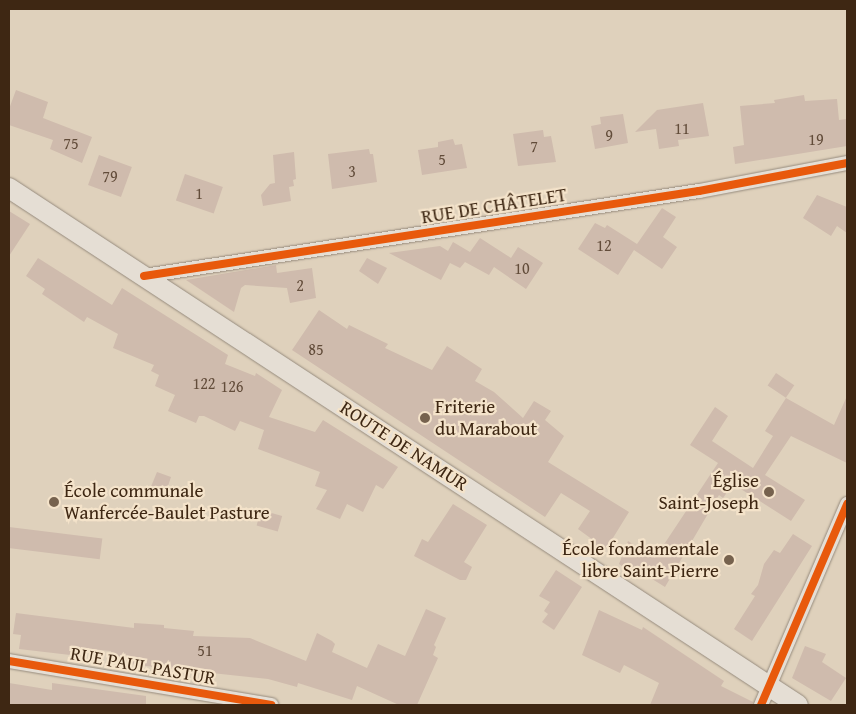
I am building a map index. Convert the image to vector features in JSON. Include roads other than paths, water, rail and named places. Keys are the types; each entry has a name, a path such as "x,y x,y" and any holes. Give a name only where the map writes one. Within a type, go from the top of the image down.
{"main road":[{"name":"ROUTE DE NAMUR","path":"9,188 798,705"}],"street":[{"name":"RUE DE CHÂTELET","path":"144,276 699,191 847,163"},
{"path":"761,705 847,504"},
{"name":"RUE PAUL PASTUR","path":"9,661 271,705"}],"place":[{"name":"Friterie du Marabout","path":"425,418"},
{"name":"Église Saint-Joseph","path":"769,492"},
{"name":"École communale Wanfercée-Baulet Pasture","path":"54,502"},
{"name":"École fondamentale libre Saint-Pierre","path":"729,560"}]}
